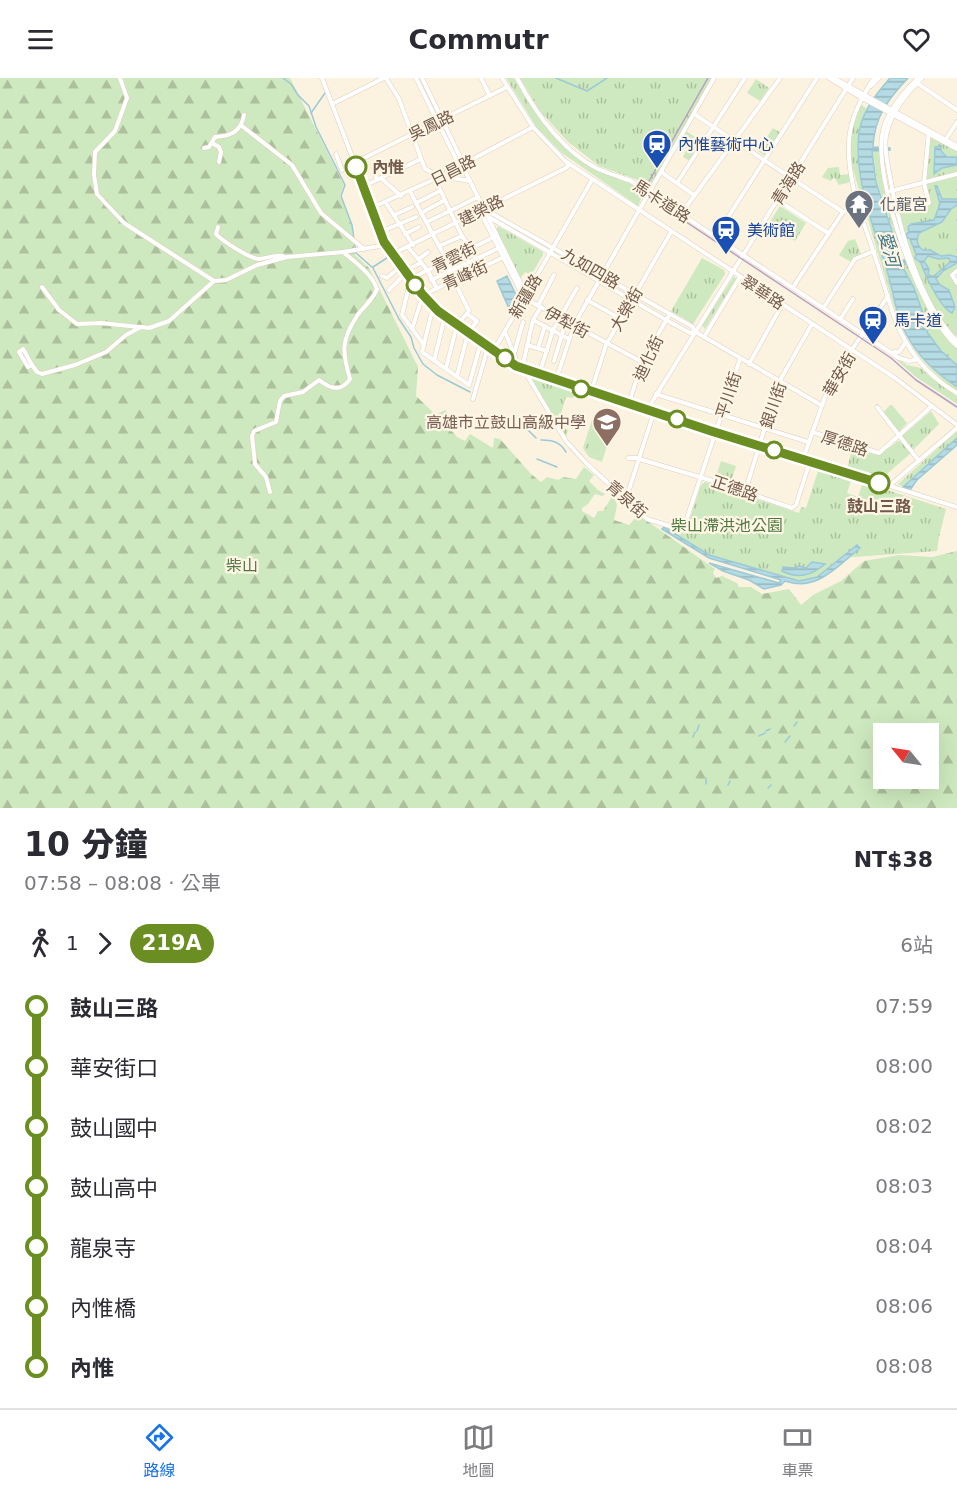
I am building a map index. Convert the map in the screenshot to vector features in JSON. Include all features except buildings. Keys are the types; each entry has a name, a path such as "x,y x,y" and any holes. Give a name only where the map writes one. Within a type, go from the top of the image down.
{"street":[{"path":"120,78 127,98 115,131 95,152 93,168 97,194 124,223 214,281"},
{"path":"322,78 386,246 433,307 481,342 522,369 539,375 957,507"},
{"path":"332,104 385,78 399,99 425,169 440,176 470,181"},
{"path":"416,78 462,161 494,230 499,248 505,256"},
{"path":"422,78 440,121"},
{"path":"481,78 490,96"},
{"name":"翠華路","path":"502,78 533,127 549,146 570,164 895,378 957,426"},
{"name":"馬卡道路","path":"517,78 532,104 563,143 594,167 631,181 888,350 905,360 918,359"},
{"path":"556,380 573,325 714,78"},
{"path":"677,183 745,78"},
{"path":"681,214 780,78"},
{"path":"716,236 817,78"},
{"path":"828,78 957,148"},
{"path":"834,78 847,88"},
{"name":"青海路","path":"647,410 853,78"},
{"path":"874,78 854,117 849,140 849,166 860,208 888,296 906,342 933,376 957,393"},
{"path":"866,90 879,78"},
{"path":"956,343 938,322 900,239 890,191 885,143 886,128 893,112 903,94 919,80 957,110"},
{"name":"吳鳳路","path":"354,163 507,87"},
{"path":"694,114 843,212"},
{"path":"204,148 209,147 216,137 229,136 242,126 244,115"},
{"path":"944,141 957,122"},
{"path":"242,126 292,165 321,213 364,249"},
{"name":"日昌路","path":"371,208 435,179 533,127"},
{"path":"896,211 929,203 924,183 929,132"},
{"path":"212,143 219,147 221,152 219,162"},
{"path":"336,154 342,170"},
{"path":"364,186 421,159"},
{"name":"建榮路","path":"392,254 570,164"},
{"path":"397,165 374,168 379,179 401,196"},
{"path":"661,172 694,195"},
{"path":"890,191 957,174"},
{"path":"435,179 480,269"},
{"name":"新疆路","path":"494,350 592,180"},
{"path":"410,191 447,261 469,311 457,325 446,368"},
{"path":"416,203 440,191"},
{"path":"890,191 912,261 934,309 956,343"},
{"path":"427,222 478,197"},
{"path":"421,213 445,200"},
{"path":"777,200 828,233"},
{"path":"386,203 437,289"},
{"path":"394,215 412,207"},
{"path":"793,287 843,212 860,208"},
{"path":"484,209 484,219 525,296"},
{"name":"九如四路","path":"484,209 693,327 694,332"},
{"name":"九如四路","path":"487,216 552,249"},
{"path":"380,232 416,217"},
{"path":"494,230 499,222"},
{"path":"218,227 216,234 220,239 235,249 258,259 274,255 343,252 386,246"},
{"path":"405,234 419,227"},
{"name":"大榮街","path":"591,392 607,343 671,232"},
{"path":"439,246 462,236"},
{"name":"青雲街","path":"410,279 495,236"},
{"path":"432,280 499,248"},
{"path":"824,307 855,259 874,251"},
{"path":"270,492 266,477 255,464 252,436 254,431 276,422 280,401 284,396 303,392 319,380 329,388 336,389 350,379 343,356 346,339 357,316 377,290 375,284 358,265 343,252"},
{"path":"412,267 428,252"},
{"path":"42,286 59,310 76,324 114,324 149,328 169,321 214,281 225,280 256,265 287,256"},
{"name":"青峰街","path":"423,295 505,256"},
{"path":"382,276 387,278 393,275 401,266"},
{"path":"957,271 952,275 957,283"},
{"path":"389,290 406,273"},
{"path":"522,369 533,320 555,275"},
{"name":"九如四路","path":"601,277 632,300 690,333 694,332 704,337 821,405"},
{"path":"704,337 740,277"},
{"path":"414,284 408,290 402,314 424,345"},
{"path":"539,375 553,330 577,288"},
{"path":"412,330 423,295"},
{"name":"伊犁街","path":"525,296 540,307 642,362"},
{"name":"華安街","path":"803,459 821,405 852,350 888,296"},
{"path":"587,300 621,319"},
{"path":"841,318 853,300"},
{"path":"749,364 782,305"},
{"path":"433,307 422,352 469,385 481,342"},
{"path":"457,376 468,333 477,321 467,314"},
{"name":"迪化街","path":"629,403 642,362 670,314"},
{"path":"434,360 445,316"},
{"path":"533,320 569,339"},
{"path":"554,362 566,321"},
{"path":"514,354 523,322"},
{"name":"銀川街","path":"745,492 779,382 812,324"},
{"path":"538,348 545,326"},
{"path":"32,366 42,374 75,365 106,352 126,335 141,327"},
{"name":"青泉街","path":"505,331 508,344 566,441 586,464 648,519 684,530 716,432"},
{"path":"888,350 898,353 906,342"},
{"path":"527,345 547,351"},
{"path":"473,399 488,346"},
{"name":"平川街","path":"716,432 740,359"},
{"path":"656,393 808,442"},
{"name":"厚德路","path":"812,432 876,453 881,452 932,406"},
{"path":"877,407 919,461"},
{"path":"625,501 654,412"},
{"path":"889,486 957,426"},
{"name":"正德路","path":"628,458 640,459 701,477 794,507 810,461"}],"green space":[{"name":"柴山","path":"0,78 290,78 344,185 340,195 352,226 355,255 369,268 418,367 416,396 436,415 445,410 449,414 445,423 457,437 465,441 470,434 493,448 494,438 500,439 541,482 547,477 558,480 563,477 576,479 584,467 594,475 589,481 605,494 602,496 595,494 582,508 582,511 594,518 598,511 603,511 614,496 617,505 614,520 629,525 640,516 715,569 713,573 716,578 722,576 737,583 739,587 751,587 762,594 789,589 801,605 813,595 841,581 864,561 899,555 932,557 957,551 957,808 0,808"},
{"path":"506,78 514,78 539,117 555,136 596,169 631,181 644,191 638,206 562,153 537,128"},
{"path":"520,78 713,78 651,185 599,166 567,141 539,110"},
{"path":"756,79 769,88 760,101 747,93"},
{"path":"861,105 866,108 858,148 859,175 897,312 907,337 897,317 851,163 851,136"},
{"path":"773,128 781,133 765,156 758,151"},
{"path":"686,131 703,142 690,161 683,157 687,149 679,144"},
{"path":"928,138 957,150 957,271 953,273 957,283 957,335 955,337 944,324 927,294 913,261 897,212 930,203 926,183"},
{"path":"873,151 881,151 899,236 895,237 877,182"},
{"path":"839,167 840,175 850,174 851,182 839,185 834,177 831,181 822,177 828,168"},
{"path":"780,206 806,223 795,241 768,225"},
{"path":"498,226 543,252 531,275 525,272 520,279 496,230"},
{"path":"855,239 861,254 851,262 839,255 848,241"},
{"path":"702,258 724,270 725,274 693,324 671,311"},
{"path":"909,263 934,320 957,347 957,365 941,351 927,332 929,325 902,265"},
{"path":"734,276 736,279 705,329 702,325"},
{"path":"908,340 936,372 957,387 957,391 929,367 921,358 915,350"},
{"path":"890,354 907,365 921,368 957,396 957,404 916,377"},
{"path":"530,376 579,391 573,398 566,397 558,423 561,428 568,430 566,437 560,429"},
{"path":"890,405 907,423 898,432 883,413"},
{"path":"931,411 939,424 913,450 903,435"},
{"path":"604,419 613,425 602,462 589,457 583,448 592,420","holes":["601,421 608,424 609,429 600,455 595,457 588,453 585,447 595,422"]},
{"path":"601,421 608,424 609,429 600,455 595,457 588,453 585,447 595,422"},
{"path":"957,431 957,438 903,487 898,484"},
{"path":"898,441 911,453 881,479 847,469 852,449 879,455"},
{"path":"721,461 736,466 730,485 715,480"},
{"name":"柴山滯洪池公園","path":"819,468 852,478 847,493 858,497 863,482 946,509 937,551 840,558 815,578 805,581 709,555 667,528 685,533 701,485 705,482 799,513 801,507 806,508"}],"water":[{"name":"愛河","path":"890,78 908,78 889,101 876,126 873,147 890,148 890,150 872,151 876,182 894,237 899,237 900,240 895,242 901,260 905,260 906,264 902,265 929,325 927,332 941,351 957,365 957,387 924,360 905,332 862,186 858,150 861,124 871,103"},
{"path":"941,146 941,151 947,157 957,157 957,165 942,168 934,174 935,147"},
{"path":"935,186 942,199 957,199 957,205 951,209 942,222 919,233 917,240 919,247 923,250 930,250 941,256 957,257 957,263 943,271 936,279 940,285 949,290 955,307 952,313 943,305 934,291 921,263 915,258 916,254 906,234 909,233 908,227 911,224 934,220 940,204","holes":["928,256 938,259 949,258 950,262 931,276 928,274 929,269 924,261"]},
{"path":"507,276 517,297 510,311 497,281"},
{"path":"957,438 957,445 917,480 910,490 903,487"},
{"path":"664,527 709,555 799,581 817,577 857,545 860,548 826,576 807,583 796,584 785,581 781,585 764,589 709,563 779,583 781,580 709,558 662,529"},
{"path":"812,562 825,564 804,575 782,571 783,567 806,568"}],"waterway":[{"path":"283,78 309,106 316,127 345,185 341,196 352,225 356,253 373,268 399,319 411,337 423,364 437,375 470,392"},
{"path":"556,78 587,91 607,78"},
{"path":"311,113 325,93"},
{"path":"373,267 390,256"},
{"path":"516,425 527,429 536,438"},
{"path":"541,440 556,442 566,452"},
{"path":"537,459 557,467"},
{"path":"614,492 620,497"},
{"path":"794,726 797,722"},
{"path":"697,731 699,725"},
{"path":"766,731 770,729"},
{"path":"693,737 695,732"},
{"path":"759,736 765,733"},
{"path":"785,742 790,736"},
{"path":"706,778 706,784"},
{"path":"728,785 730,781"},
{"path":"768,788 771,785"}],"tram line":[{"path":"708,78 648,183 647,191 650,198 891,358 916,380 957,407"}],"bus line":[{"name":"219A","path":"356,167 384,242 422,294 438,311 516,366 711,431 879,483"}],"place":[{"name":"內惟","path":"356,167"},
{"name":"內惟藝術中心","path":"657,170"},
{"name":"化龍宮","path":"859,230"},
{"name":"美術館","path":"726,256"},
{"name":"馬卡道","path":"873,346"},
{"name":"高雄市立鼓山高級中學","path":"607,448"},
{"name":"鼓山三路","path":"879,483"}]}
